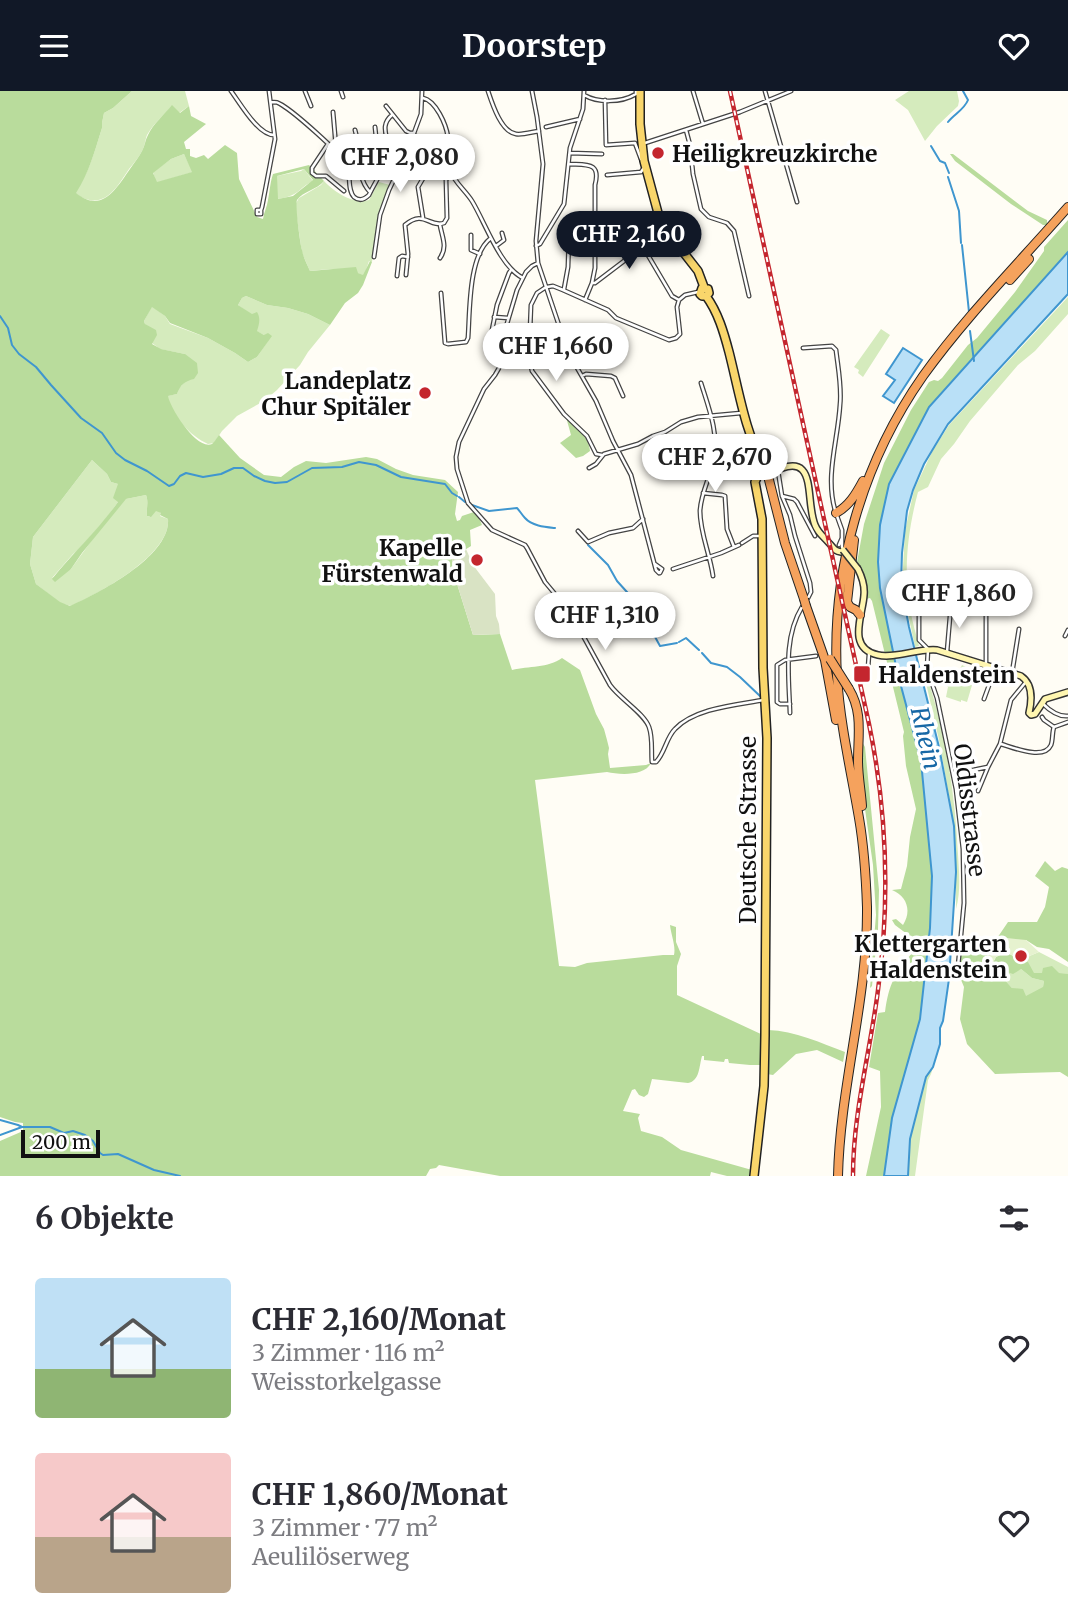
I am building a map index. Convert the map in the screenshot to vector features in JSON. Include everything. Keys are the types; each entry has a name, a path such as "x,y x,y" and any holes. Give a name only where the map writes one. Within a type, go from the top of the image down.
{"highway":[{"path":"836,513 855,495 880,446 945,347 1068,207"},
{"path":"840,1176 866,996 872,910 870,873 846,719 841,660 842,613 854,540 879,465 895,431 921,388 950,349 1068,214"},
{"path":"860,810 845,744 839,698 836,664 838,613 841,581 852,531 870,475 888,435"},
{"path":"763,475 805,603 830,659 856,703 859,718 860,810"},
{"path":"763,475 775,486 773,500"},
{"path":"854,540 847,600 849,606 859,609"},
{"path":"810,615 825,660 840,739 860,810"}],"main road":[{"path":"638,91 642,144 659,217 698,271 703,292 714,307 763,475"},
{"name":"Deutsche Strasse","path":"754,1176 765,1071 767,738 761,579 763,475"}],"street":[{"path":"232,91 264,132 275,135"},
{"path":"261,210 275,135 269,91"},
{"path":"306,91 311,106"},
{"path":"341,91 343,97"},
{"path":"374,257 380,215 414,139 421,114 422,91"},
{"path":"488,91 497,114 511,133 539,131"},
{"path":"532,91 543,174 536,246 538,263 566,347 596,401 631,475 655,563"},
{"path":"584,93 590,99 618,100 628,98 638,91"},
{"path":"692,91 703,124"},
{"path":"765,91 797,202"},
{"path":"642,144 791,91"},
{"path":"536,246 540,244 563,207 570,153 584,93"},
{"path":"423,98 434,105 446,130 448,161 452,174 469,197 511,270 523,278"},
{"path":"605,100 606,145 635,143 640,159 645,162 641,172 607,175"},
{"path":"271,102 279,103 295,115 334,150 347,165 357,199 364,199 370,192 382,167 388,152 385,125 392,115"},
{"path":"386,106 408,132 414,133"},
{"path":"333,112 334,150"},
{"path":"546,127 580,119"},
{"path":"374,127 378,162 382,167"},
{"path":"355,130 362,174 370,192"},
{"path":"686,130 701,207 709,217 727,223 734,231 749,296"},
{"path":"414,133 426,166 425,175 418,187 423,218"},
{"path":"328,144 312,168 312,173 315,176 326,176 344,191"},
{"path":"570,153 602,154"},
{"path":"569,164 591,165 597,172 596,263 585,300"},
{"path":"440,225 446,221 446,180 452,174"},
{"path":"406,275 408,257 405,225 409,221 423,218 440,225"},
{"path":"440,225 444,243 440,258"},
{"path":"592,283 626,259 639,240 654,229"},
{"path":"496,246 504,240 502,233"},
{"path":"471,235 471,250 480,254"},
{"path":"563,290 568,273 569,237"},
{"path":"441,293 445,343 466,342 472,277 484,244 491,238"},
{"path":"639,240 672,296 679,300"},
{"path":"397,276 399,258 408,257"},
{"path":"538,263 530,267 523,278 513,301 500,347 499,368 484,389 456,451 457,469 468,503 492,530 527,548 545,582 570,612 616,694 647,722 651,734 652,762 660,758 674,730 691,717 764,700"},
{"path":"490,340 500,294 511,270"},
{"path":"703,292 685,295 679,300 677,307 680,334 669,340 617,318 608,310 563,290 547,287 537,293 531,305 529,356 532,371 565,414 587,436 596,454 602,455 636,445 681,422 744,413"},
{"path":"494,317 508,318"},
{"path":"803,348 832,346 836,350 841,401 831,477 832,499 841,525 841,549"},
{"path":"582,376 611,376 615,378 623,396"},
{"path":"701,383 715,441 714,458 700,509 713,576"},
{"path":"589,468 596,464 602,455"},
{"path":"763,475 791,465 804,472 815,526 822,536 841,549 858,569 864,586 859,609 859,639 870,652 883,656 925,650 947,652 1024,677 1031,699 1030,714 1035,714 1049,697 1068,692"},
{"path":"777,469 775,486 789,512 811,588 792,627 789,644 789,713"},
{"path":"703,493 725,497 727,525 734,547"},
{"path":"782,495 797,502 815,536"},
{"path":"578,531 588,542 609,533 633,528 643,519"},
{"path":"673,569 734,547 753,537 762,536"},
{"name":"Oldisstrasse","path":"919,599 919,640 925,650 927,669 937,698 962,831 964,876 957,977"},
{"path":"947,652 951,605"},
{"path":"986,612 986,665"},
{"path":"1012,673 1019,629"},
{"path":"1065,636 1068,630"},
{"path":"868,668 870,652"},
{"path":"789,704 777,702 777,665 785,660 816,656"},
{"path":"984,699 995,668"},
{"path":"978,791 1000,744 1010,704 1027,681"},
{"path":"1042,703 1053,712 1068,716"},
{"path":"1042,717 1054,727"},
{"path":"1054,727 1068,722"},
{"path":"1000,744 1025,752 1044,750 1051,745 1054,727"},
{"path":"953,774 988,767"}],"green space":[{"path":"0,91 132,91 104,113 91,161 76,193 93,201 108,196 143,149 153,127 172,105 180,113 189,106 191,116 206,124 184,142 186,149 190,149 190,156 196,158 204,155 208,159 225,145 237,153 239,179 257,217 263,219 273,174 309,165 324,181 297,200 301,246 310,271 356,267 358,273 363,275 370,261 372,262 358,293 345,303 330,325 308,314 267,305 246,296 242,298 238,305 252,314 258,314 257,331 272,336 257,357 248,362 208,338 170,323 152,307 144,321 156,330 157,335 152,344 161,349 185,354 197,363 198,373 194,379 183,384 177,394 168,396 185,427 206,444 212,444 219,435 240,458 264,475 281,477 306,461 326,463 366,457 413,475 445,480 458,492 455,514 457,521 474,512 482,525 470,530 471,546 452,558 453,571 473,635 500,634 512,670 545,665 562,658 580,670 604,729 610,768 651,763 643,770 632,773 607,772 535,780 559,966 575,967 587,963 674,955 670,925 676,927 676,942 681,954 677,966 677,995 763,1035 768,1030 788,1033 845,1052 843,1062 817,1050 796,1054 773,1075 767,1074 768,1065 729,1063 728,1059 724,1062 704,1060 702,1056 692,1082 652,1079 648,1094 644,1097 635,1089 632,1090 623,1111 640,1114 638,1118 641,1131 662,1137 681,1150 752,1170 749,1176 727,1176 711,1172 710,1176 500,1176 439,1165 430,1169 426,1176 0,1176 0,1141 23,1131 23,1123 0,1117","holes":["184,154 192,172 157,182 153,173 171,159","304,169 313,180 293,196 278,199 277,176","92,460 107,474 111,482 118,484 113,498 118,502 52,579 55,582 71,569 126,499 146,495 147,516 151,517 156,511 168,519 166,533 146,559 115,583 70,606 36,584 30,564 33,537"]},
{"path":"132,91 185,91 189,106 179,113 172,106 155,123 147,135 144,147 113,191 101,199 85,199 75,193 91,161 104,113"},
{"path":"909,91 957,91 958,106 925,141 908,110 895,100"},
{"path":"184,154 193,172 156,183 153,172 171,159"},
{"path":"950,154 1028,211 1047,220 1047,225 1011,204 955,161"},
{"path":"304,169 313,181 294,194 277,199 277,176"},
{"path":"324,181 345,197 357,201 369,200 379,182 390,185 379,211 372,262 369,261 364,276 344,269 310,271 302,253 295,205 299,198"},
{"path":"1068,220 1068,252 929,407 889,484 880,525 878,562 897,671 921,761 932,876 930,928 920,1019 892,1118 884,1176 866,1176 881,1107 880,1071 869,1067 878,1013 885,1012 893,980 912,953 907,934 892,920 896,919 903,925 907,909 901,896 892,890 901,889 916,809 906,766 904,732 872,601 870,598 866,599 862,571 857,562 864,524 884,463 911,410 929,382 942,378 968,345 977,338 1015,292 1044,251 1044,247"},
{"path":"246,296 267,305 308,314 330,325 277,390 264,401 237,416 214,443 208,444 182,424 167,396 177,394 186,381 185,354 160,349 152,343 144,321 152,306 165,316 170,324 208,338 248,362 257,357 268,341 256,331 252,315 238,305"},
{"path":"1068,297 1068,314 1035,351 1018,365 970,421 941,459 928,487 918,492 909,535 907,564 910,608 919,646 915,647 902,585 905,531 914,490 932,452 949,425"},
{"path":"881,329 890,335 863,377 854,367"},
{"path":"566,417 587,441 590,451 583,456 576,458 560,443 571,435"},
{"path":"92,460 107,474 111,482 118,484 118,502 52,578 71,569 121,500 146,495 147,516 150,517 152,507 161,513 160,516 168,519 166,533 158,546 131,571 71,606 60,603 36,584 30,564 33,537"},
{"path":"466,549 473,565 495,594 500,634 473,635 453,571 452,557"},
{"path":"962,665 968,668 967,673 975,675 967,702 946,697 948,687 937,676 937,672 951,676 954,669 959,671"},
{"path":"926,683 930,686 941,727 952,790 959,875 956,909 956,851 952,813"},
{"path":"861,740 865,747 879,890 878,929 870,988 876,915 873,865 861,781"},
{"path":"1045,861 1055,871 1062,867 1068,869 1068,962 1049,949 1037,947 1026,940 997,944 979,966 968,964 962,967 961,971 968,965 987,974 996,957 1006,952 1028,962 1034,973 1042,973 1043,968 1052,966 1059,973 1068,974 1068,1077 1060,1072 995,1074 967,1044 960,1019 964,987 959,975 961,947 987,953 1008,922 1037,922 1045,907 1049,887 1035,876","holes":["1021,969 1032,978 1044,981 1043,987 1026,996 1023,989 1012,988 1003,978 1007,972 1013,974"]},
{"name":"Klettergarten Haldenstein","path":"1007,938 1026,940 1039,952 1020,960 1006,952 996,957 987,974 979,966 997,944"},
{"path":"1039,952 1068,967 1068,974 1033,973 1020,960"},
{"path":"1021,969 1032,978 1044,981 1043,988 1026,997 1012,988 1003,978 1007,972"},
{"path":"940,1044 931,1074 928,1080 915,1176 908,1176 910,1139 926,1077 933,1067"}],"water":[{"name":"Rhein","path":"1068,252 1068,294 948,424 924,464 907,511 901,585 939,747 954,826 956,872 949,979 940,1028 940,1044 933,1067 926,1077 910,1139 908,1176 884,1176 892,1118 920,1019 930,928 932,876 921,761 897,671 880,588 880,525 889,484 929,407"},
{"path":"903,348 922,360 894,403 883,396 895,380 886,374"}],"waterway":[{"path":"948,122 968,100 963,91"},
{"path":"931,146 940,161 945,163 949,173"},
{"path":"948,177 959,211 961,243"},
{"path":"962,245 969,312"},
{"path":"0,316 8,328 12,345 19,354 36,367 81,418 102,433 116,453 125,460 169,486 186,473 203,477 221,474 234,468 243,468 265,481 287,482 312,468 342,467 359,462 376,465 401,477 445,484 457,496"},
{"path":"970,331 974,361"},
{"path":"459,497 465,502"},
{"path":"472,505 489,511 517,508 531,523 555,528"},
{"path":"588,545 608,565 617,581 636,602 660,646 677,643"},
{"path":"679,642 686,638 699,650"},
{"path":"702,653 711,663 727,667 761,697"},
{"path":"0,1120 22,1127 50,1127 64,1133 73,1131 93,1141 103,1155 118,1154 154,1170 180,1176"},
{"path":"0,1135 22,1127"}],"railway":[{"path":"730,91 869,724 880,790 885,857 882,957 859,1106 853,1176"}],"place":[{"name":"Heiligkreuzkirche","path":"658,153"},
{"name":"Landeplatz Chur Spitäler","path":"425,393"},
{"name":"Kapelle Fürstenwald","path":"477,560"},
{"name":"Haldenstein","path":"862,674"},
{"name":"Klettergarten Haldenstein","path":"1021,956"}]}
